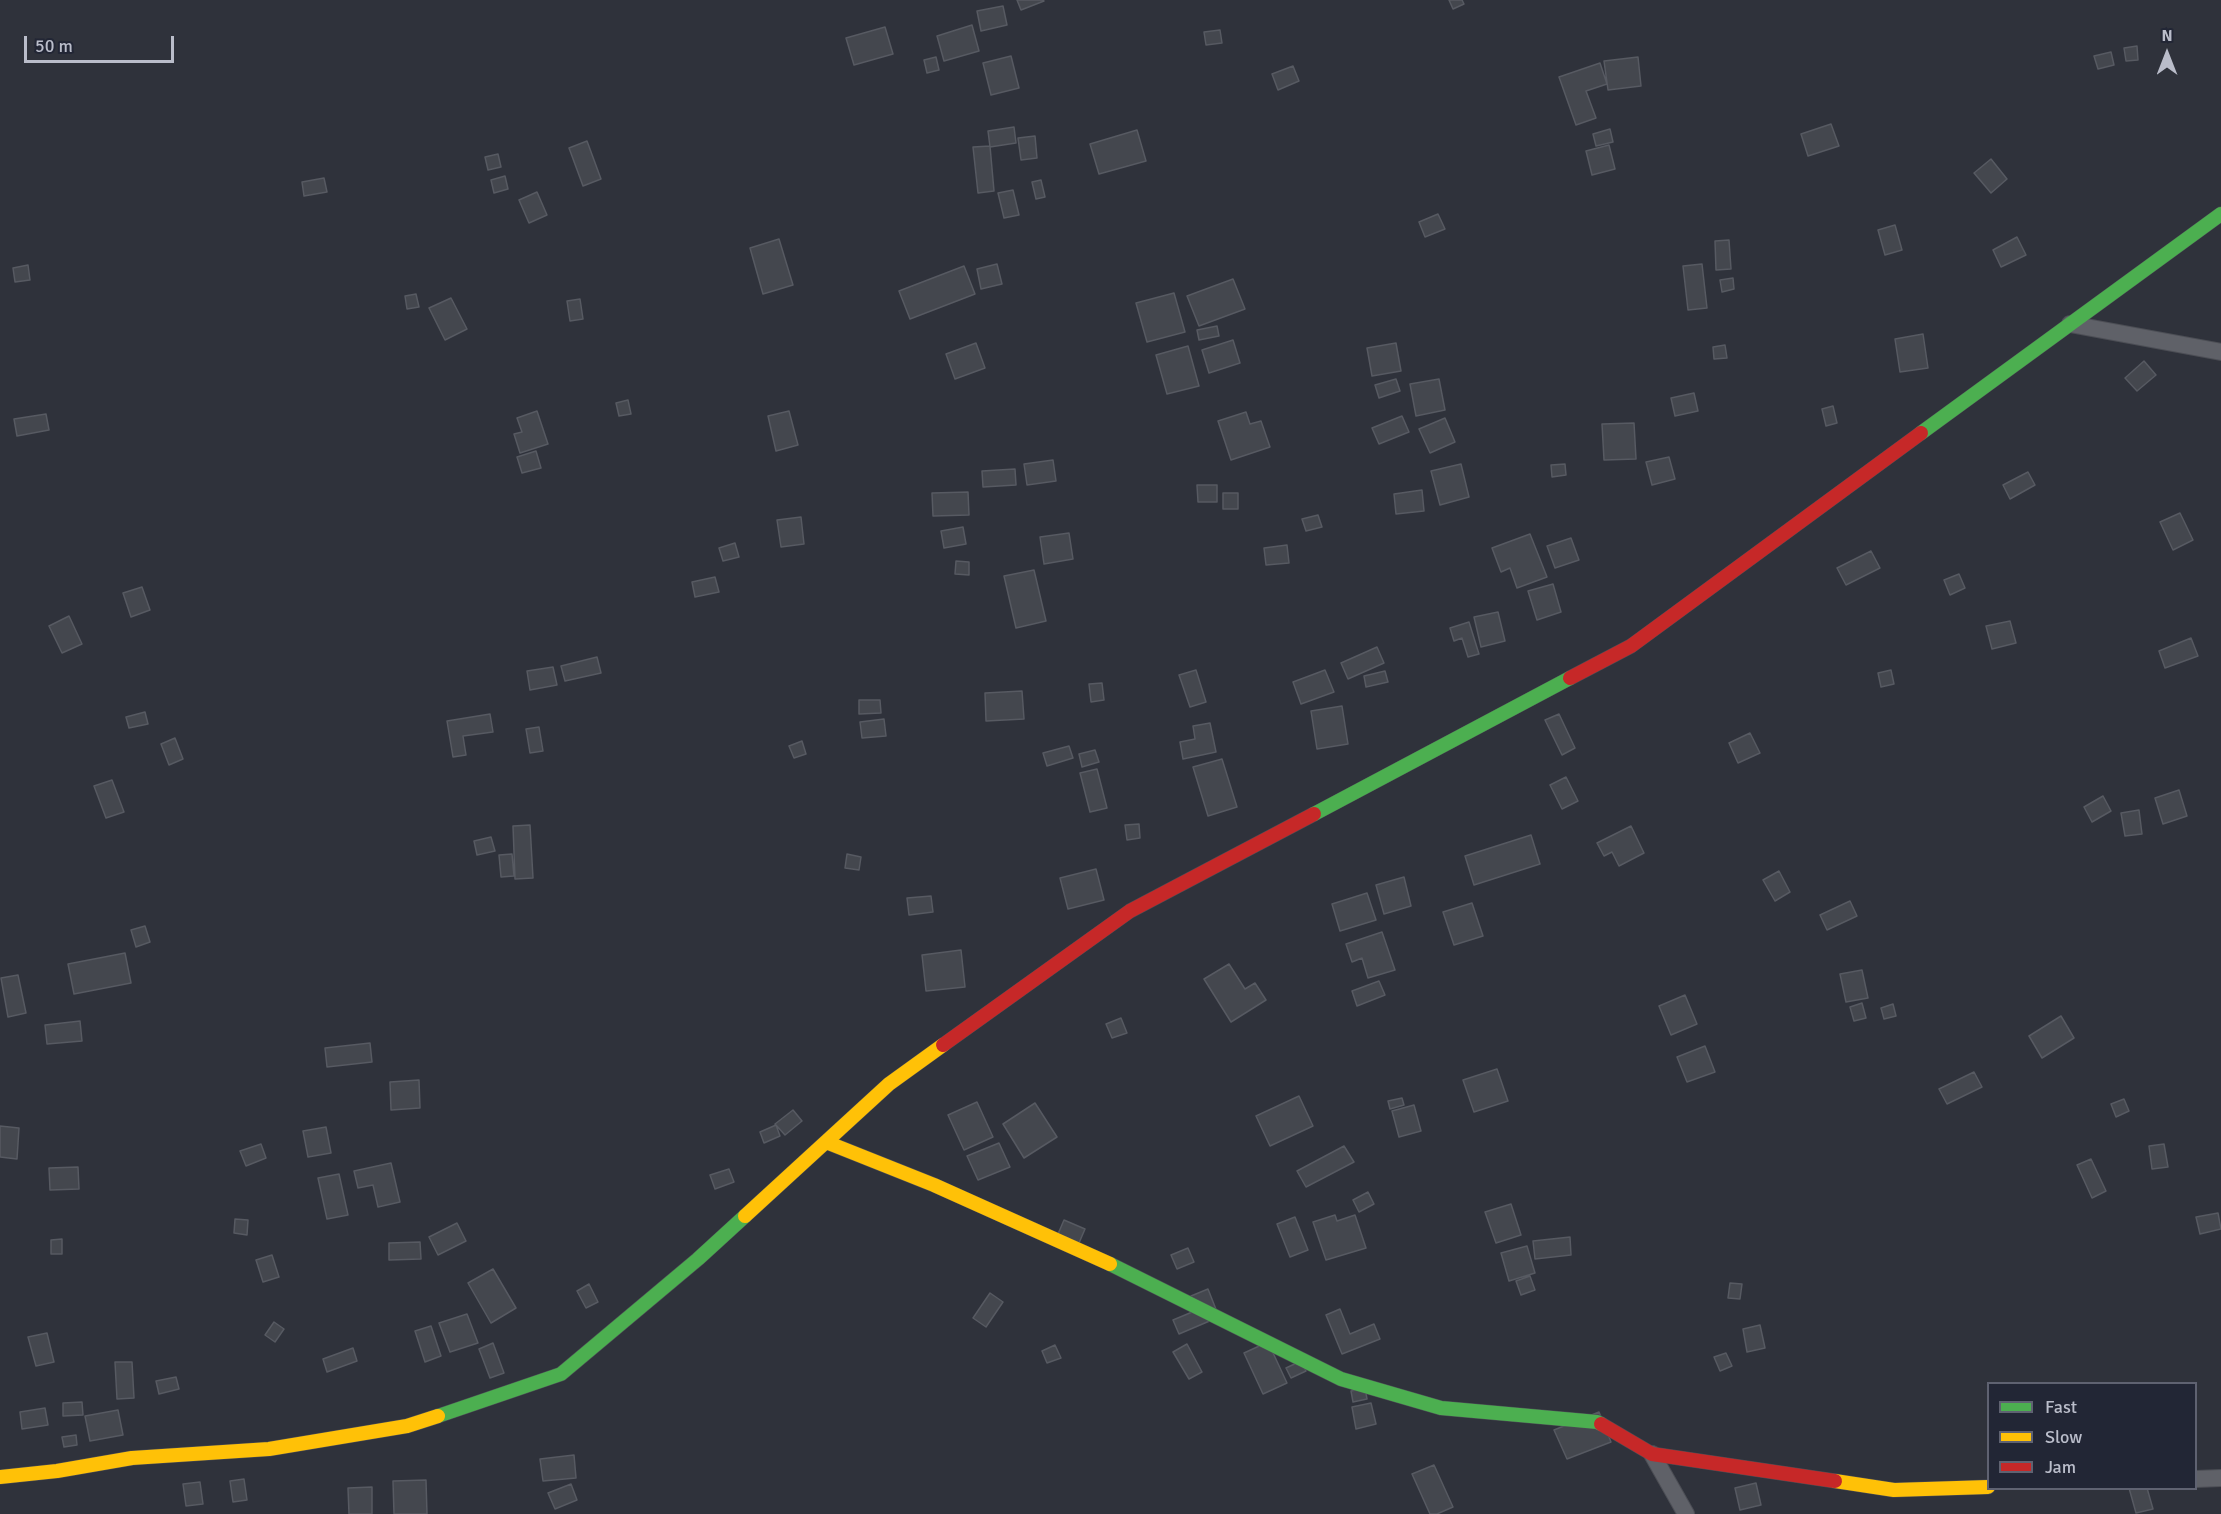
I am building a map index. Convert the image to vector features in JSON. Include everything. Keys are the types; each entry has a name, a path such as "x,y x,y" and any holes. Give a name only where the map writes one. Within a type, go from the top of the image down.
{"street":[{"path":"0,1477 57,1471 132,1458 268,1449 407,1426 561,1374 698,1258 889,1084 1130,911 1631,646 2221,214"},
{"path":"2070,324 2221,352"},
{"path":"826,1142 934,1185 1144,1279 1341,1378 1441,1408 1597,1422 1652,1454 1893,1490 1987,1487"},
{"path":"1652,1454 1686,1514"},
{"path":"2197,1479 2221,1478"}],"building":[{"path":"1017,0 1043,0 1044,1 1021,10"},
{"path":"1449,0 1462,0 1464,4 1453,9"},
{"path":"1003,6 1007,25 981,31 977,11"},
{"path":"972,25 979,51 944,61 937,36"},
{"path":"885,27 893,54 854,65 846,38"},
{"path":"1220,30 1222,43 1206,45 1204,32"},
{"path":"2137,46 2138,60 2126,61 2124,48"},
{"path":"2111,52 2114,65 2098,69 2094,56"},
{"path":"1011,56 1019,88 991,95 983,63"},
{"path":"936,57 939,70 927,73 924,60"},
{"path":"1638,57 1641,86 1608,90 1604,61"},
{"path":"1600,63 1607,84 1586,91 1596,118 1576,125 1559,77"},
{"path":"1293,66 1299,81 1278,90 1272,74"},
{"path":"1831,124 1839,146 1808,156 1801,134"},
{"path":"1014,127 1016,143 990,147 988,131"},
{"path":"1610,129 1613,142 1596,146 1593,134"},
{"path":"1137,130 1146,161 1099,174 1090,144"},
{"path":"1035,136 1037,158 1021,160 1018,138"},
{"path":"587,141 601,179 583,186 569,148"},
{"path":"1609,145 1615,169 1592,175 1586,151"},
{"path":"990,146 994,191 978,193 973,147"},
{"path":"498,154 501,167 488,170 485,157"},
{"path":"1991,159 2007,179 1991,193 1974,173"},
{"path":"505,176 508,189 494,193 491,180"},
{"path":"324,178 327,192 304,196 302,182"},
{"path":"1041,180 1045,197 1036,199 1032,182"},
{"path":"1013,190 1019,215 1004,218 998,193"},
{"path":"537,192 547,215 529,223 519,200"},
{"path":"1438,214 1445,229 1425,237 1419,222"},
{"path":"1895,225 1902,250 1885,255 1878,230"},
{"path":"2017,237 2026,255 2001,267 1993,250"},
{"path":"779,239 793,285 763,294 750,248"},
{"path":"1729,240 1731,269 1716,270 1715,241"},
{"path":"997,264 1002,284 981,289 977,269"},
{"path":"1702,264 1707,308 1688,310 1683,266"},
{"path":"28,265 30,280 15,282 13,268"},
{"path":"964,266 975,294 910,319 899,291"},
{"path":"1733,278 1734,289 1722,292 1720,280"},
{"path":"1233,279 1245,309 1199,326 1187,296"},
{"path":"1174,293 1185,332 1147,342 1136,303"},
{"path":"416,294 419,307 407,309 405,296"},
{"path":"451,298 467,329 445,340 429,308"},
{"path":"580,299 583,319 570,321 567,301"},
{"path":"1217,326 1219,336 1199,340 1197,330"},
{"path":"1923,334 1928,368 1900,372 1895,339"},
{"path":"1233,340 1240,363 1209,373 1202,350"},
{"path":"976,343 985,368 955,379 946,354"},
{"path":"1396,343 1401,371 1372,376 1367,348"},
{"path":"1725,345 1727,358 1714,359 1713,347"},
{"path":"1188,346 1199,386 1167,394 1156,355"},
{"path":"2144,361 2156,375 2137,391 2125,378"},
{"path":"1396,379 1400,391 1379,398 1375,385"},
{"path":"1439,379 1445,410 1416,416 1410,384"},
{"path":"1694,393 1698,411 1675,416 1671,398"},
{"path":"628,400 631,414 619,416 616,403"},
{"path":"1833,406 1837,423 1826,426 1822,409"},
{"path":"537,411 548,444 520,453 514,434 522,432 517,418"},
{"path":"789,411 798,445 776,451 768,416"},
{"path":"1246,412 1250,424 1261,421 1270,447 1231,460 1218,421"},
{"path":"46,414 49,430 17,436 14,419"},
{"path":"1402,416 1409,432 1379,444 1372,428"},
{"path":"1445,418 1455,442 1430,453 1419,429"},
{"path":"1634,423 1636,459 1604,460 1602,424"},
{"path":"536,451 541,468 522,473 517,457"},
{"path":"1669,457 1675,479 1652,485 1646,462"},
{"path":"1053,460 1056,481 1027,485 1024,464"},
{"path":"1461,464 1469,497 1440,505 1431,471"},
{"path":"1565,464 1566,475 1552,477 1551,465"},
{"path":"1015,469 1016,485 983,487 982,471"},
{"path":"2028,472 2035,485 2010,499 2003,485"},
{"path":"1197,485 1217,485 1217,502 1198,502"},
{"path":"1422,490 1424,511 1396,514 1394,494"},
{"path":"968,492 969,515 933,516 932,493"},
{"path":"1223,493 1238,493 1238,509 1223,509"},
{"path":"2180,513 2193,540 2173,550 2160,522"},
{"path":"1318,515 1322,527 1306,531 1302,519"},
{"path":"801,517 804,544 781,547 777,520"},
{"path":"963,527 966,544 944,548 941,531"},
{"path":"1069,533 1073,559 1044,564 1040,537"},
{"path":"1530,534 1547,577 1517,588 1510,568 1501,572 1492,548"},
{"path":"1571,538 1579,560 1555,568 1547,546"},
{"path":"735,543 739,557 723,561 719,548"},
{"path":"1287,545 1289,563 1266,565 1264,548"},
{"path":"1871,551 1880,568 1846,585 1837,568"},
{"path":"956,561 969,562 969,575 955,574"},
{"path":"1034,570 1046,621 1016,628 1004,576"},
{"path":"1959,574 1965,588 1950,595 1944,580"},
{"path":"715,577 719,592 695,597 692,582"},
{"path":"1553,584 1561,612 1537,620 1528,591"},
{"path":"142,587 150,610 131,617 123,593"},
{"path":"1498,612 1505,641 1481,647 1474,617"},
{"path":"69,616 82,644 62,653 49,626"},
{"path":"2010,621 2016,643 1992,649 1986,626"},
{"path":"1469,622 1479,654 1468,657 1462,638 1454,641 1450,628"},
{"path":"2191,638 2198,656 2165,668 2159,651"},
{"path":"1377,647 1384,663 1348,679 1341,663"},
{"path":"597,657 601,673 565,681 561,666"},
{"path":"553,667 557,685 530,690 527,671"},
{"path":"1196,670 1206,702 1190,707 1179,675"},
{"path":"1325,670 1334,692 1301,704 1293,682"},
{"path":"1891,670 1894,684 1881,687 1878,673"},
{"path":"1385,671 1388,682 1366,687 1364,676"},
{"path":"1102,683 1104,700 1091,702 1089,684"},
{"path":"1022,691 1024,719 986,721 985,693"},
{"path":"859,700 880,700 881,713 859,714"},
{"path":"1342,706 1348,744 1317,749 1311,711"},
{"path":"145,712 148,724 129,728 126,717"},
{"path":"490,714 493,732 463,736 466,755 453,757 447,721"},
{"path":"1559,714 1575,748 1562,755 1545,720"},
{"path":"884,719 886,736 862,738 860,722"},
{"path":"1210,723 1216,752 1183,759 1180,742 1195,739 1193,726"},
{"path":"539,727 543,751 530,753 526,729"},
{"path":"1750,733 1760,753 1738,763 1729,743"},
{"path":"175,738 183,759 169,765 161,744"},
{"path":"802,741 806,754 794,758 789,746"},
{"path":"1069,746 1073,758 1047,766 1043,753"},
{"path":"1095,750 1099,762 1082,767 1079,754"},
{"path":"1222,759 1237,807 1208,816 1193,767"},
{"path":"1097,769 1107,808 1090,812 1080,773"},
{"path":"1566,777 1578,801 1562,809 1550,785"},
{"path":"112,780 124,812 106,818 94,786"},
{"path":"2179,790 2187,816 2163,824 2155,798"},
{"path":"2103,796 2111,811 2092,822 2084,807"},
{"path":"2139,810 2142,834 2125,836 2121,813"},
{"path":"1139,824 1140,838 1127,840 1125,825"},
{"path":"530,825 533,878 515,879 513,826"},
{"path":"1631,826 1644,853 1619,866 1612,852 1604,856 1597,843"},
{"path":"1531,835 1540,864 1474,885 1465,856"},
{"path":"491,837 495,851 477,855 474,841"},
{"path":"512,854 514,876 501,877 499,855"},
{"path":"847,854 861,857 859,870 845,868"},
{"path":"1096,869 1104,900 1068,909 1060,878"},
{"path":"1779,871 1790,892 1775,901 1763,880"},
{"path":"1404,877 1411,906 1384,914 1376,885"},
{"path":"1367,893 1376,920 1340,931 1332,904"},
{"path":"931,896 933,912 909,915 907,898"},
{"path":"1850,901 1857,916 1827,930 1820,915"},
{"path":"1472,903 1483,936 1454,945 1443,912"},
{"path":"145,926 150,942 136,947 131,930"},
{"path":"1382,932 1395,970 1368,978 1362,958 1352,962 1346,944"},
{"path":"961,950 965,987 926,991 922,955"},
{"path":"125,953 131,983 74,994 68,964"},
{"path":"1229,964 1245,989 1255,983 1266,1000 1231,1022 1204,979"},
{"path":"1862,970 1868,998 1846,1002 1840,974"},
{"path":"18,975 26,1013 8,1017 1,978"},
{"path":"1379,981 1385,995 1357,1006 1352,991"},
{"path":"1685,995 1697,1024 1671,1035 1659,1006"},
{"path":"1862,1003 1866,1018 1854,1021 1850,1007"},
{"path":"1893,1004 1896,1016 1884,1019 1881,1008"},
{"path":"2061,1016 2074,1038 2042,1058 2029,1036"},
{"path":"1121,1018 1127,1033 1112,1038 1106,1024"},
{"path":"80,1021 82,1041 47,1044 45,1025"},
{"path":"370,1043 372,1062 327,1067 325,1048"},
{"path":"1705,1046 1715,1072 1687,1082 1677,1057"},
{"path":"1497,1069 1508,1101 1474,1112 1463,1080"},
{"path":"1974,1072 1982,1087 1947,1104 1939,1089"},
{"path":"419,1080 420,1108 391,1110 390,1082"},
{"path":"1299,1096 1313,1126 1270,1146 1256,1116"},
{"path":"1402,1098 1404,1105 1390,1109 1388,1101"},
{"path":"2124,1099 2129,1111 2116,1117 2111,1104"},
{"path":"977,1102 993,1137 964,1150 948,1115"},
{"path":"1035,1103 1057,1137 1024,1158 1003,1124"},
{"path":"1414,1105 1421,1131 1399,1137 1392,1111"},
{"path":"793,1110 802,1121 785,1135 775,1124"},
{"path":"776,1125 780,1136 764,1143 760,1132"},
{"path":"0,1126 19,1128 17,1159 0,1157"},
{"path":"326,1127 331,1153 308,1157 303,1131"},
{"path":"999,1143 1010,1167 978,1180 967,1156"},
{"path":"261,1144 266,1158 246,1166 240,1151"},
{"path":"2164,1144 2168,1167 2152,1169 2149,1146"},
{"path":"1344,1146 1354,1162 1306,1187 1297,1171"},
{"path":"2091,1159 2106,1191 2092,1198 2077,1165"},
{"path":"391,1163 400,1202 378,1207 373,1185 358,1188 354,1171"},
{"path":"78,1167 79,1189 50,1190 49,1168"},
{"path":"729,1169 734,1182 715,1189 710,1175"},
{"path":"339,1174 348,1215 327,1219 318,1178"},
{"path":"1368,1192 1374,1204 1359,1212 1353,1200"},
{"path":"1511,1204 1521,1235 1496,1243 1485,1212"},
{"path":"2218,1213 2221,1229 2200,1234 2196,1217"},
{"path":"1335,1215 1337,1221 1355,1215 1366,1248 1326,1260 1313,1222"},
{"path":"1295,1217 1308,1250 1290,1257 1277,1224"},
{"path":"235,1219 248,1220 247,1235 234,1233"},
{"path":"1064,1220 1085,1229 1079,1243 1058,1234"},
{"path":"457,1223 466,1241 438,1255 429,1237"},
{"path":"1570,1237 1571,1255 1535,1259 1533,1241"},
{"path":"62,1239 62,1254 51,1254 51,1240"},
{"path":"420,1242 421,1259 389,1260 389,1243"},
{"path":"1527,1246 1535,1273 1509,1281 1501,1253"},
{"path":"1188,1248 1194,1262 1177,1269 1171,1255"},
{"path":"272,1255 279,1277 263,1282 256,1260"},
{"path":"493,1269 516,1308 491,1323 468,1283"},
{"path":"1530,1276 1535,1290 1521,1295 1516,1281"},
{"path":"1730,1283 1742,1284 1740,1299 1728,1298"},
{"path":"589,1284 598,1302 586,1308 577,1291"},
{"path":"1208,1289 1219,1317 1179,1334 1173,1320 1197,1310 1191,1296"},
{"path":"990,1293 1003,1302 986,1327 973,1318"},
{"path":"1340,1309 1350,1334 1374,1324 1380,1339 1342,1354 1326,1315"},
{"path":"467,1314 478,1343 450,1352 439,1323"},
{"path":"274,1322 284,1329 275,1342 265,1335"},
{"path":"1760,1325 1765,1348 1747,1352 1743,1329"},
{"path":"431,1326 441,1356 425,1362 415,1331"},
{"path":"47,1333 54,1362 36,1366 28,1337"},
{"path":"1268,1342 1287,1383 1263,1394 1244,1353"},
{"path":"493,1343 504,1373 490,1378 479,1349"},
{"path":"1187,1344 1202,1372 1189,1379 1173,1352"},
{"path":"1055,1345 1061,1358 1047,1363 1042,1351"},
{"path":"353,1348 357,1361 327,1372 323,1359"},
{"path":"1726,1353 1732,1366 1720,1371 1714,1357"},
{"path":"1301,1361 1306,1371 1291,1378 1286,1368"},
{"path":"115,1362 132,1362 134,1398 117,1399"},
{"path":"176,1377 179,1389 159,1394 156,1381"},
{"path":"1365,1388 1367,1399 1353,1402 1351,1391"},
{"path":"82,1402 83,1415 63,1416 63,1403"},
{"path":"1371,1403 1376,1424 1356,1429 1352,1407"},
{"path":"45,1408 48,1425 22,1429 20,1412"},
{"path":"118,1410 123,1435 90,1441 85,1416"},
{"path":"1599,1412 1611,1442 1567,1459 1554,1430"},
{"path":"76,1435 77,1445 64,1447 62,1437"},
{"path":"574,1455 576,1478 543,1481 540,1459"},
{"path":"1434,1465 1453,1507 1437,1514 1430,1514 1412,1474"},
{"path":"244,1479 247,1500 233,1502 230,1481"},
{"path":"426,1480 427,1514 394,1514 393,1481"},
{"path":"200,1482 203,1504 186,1506 183,1484"},
{"path":"1756,1483 1761,1505 1740,1510 1735,1488"},
{"path":"571,1484 577,1500 555,1509 548,1493"},
{"path":"372,1487 372,1514 349,1514 348,1488"},
{"path":"2130,1490 2148,1490 2153,1509 2136,1513"}],"traffic: fast":[{"path":"1921,433 2221,214"},
{"path":"1314,814 1570,678"},
{"path":"438,1416 561,1374 698,1259 745,1216"},
{"path":"1110,1264 1341,1379 1441,1408 1601,1424"}],"traffic: slow":[{"path":"745,1216 889,1084 943,1045"},
{"path":"826,1142 934,1185 1110,1264"},
{"path":"0,1477 57,1471 132,1458 269,1449 407,1426 438,1416"},
{"path":"1835,1481 1894,1490 1987,1487"}],"traffic: jam":[{"path":"1570,678 1631,646 1921,433"},
{"path":"943,1045 1130,911 1314,814"},
{"path":"1601,1424 1652,1454 1835,1481"}]}
